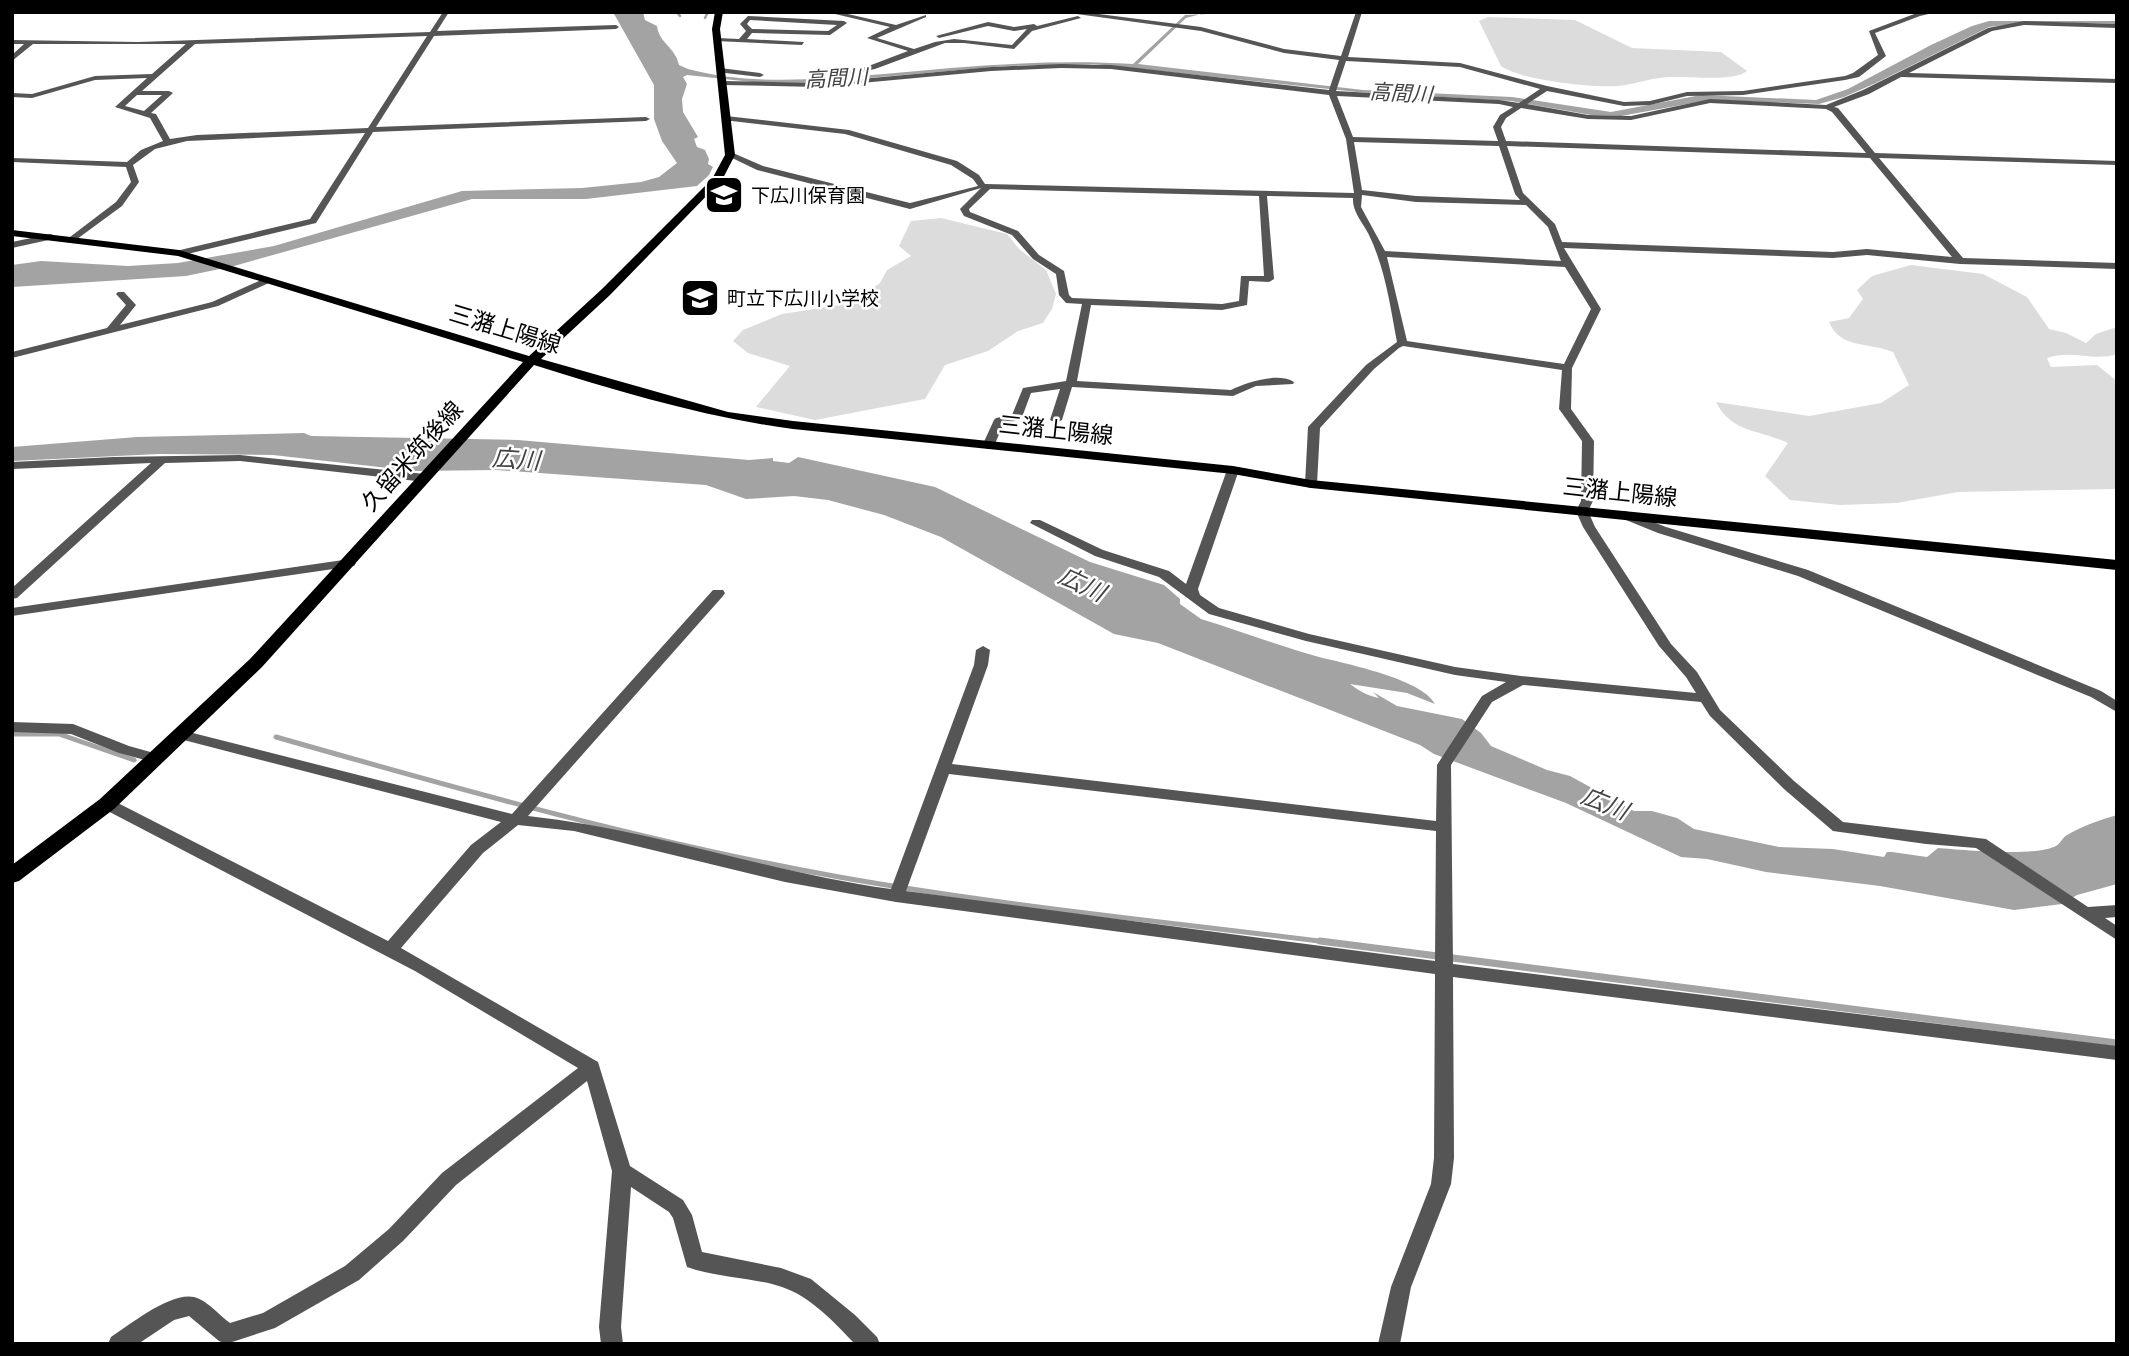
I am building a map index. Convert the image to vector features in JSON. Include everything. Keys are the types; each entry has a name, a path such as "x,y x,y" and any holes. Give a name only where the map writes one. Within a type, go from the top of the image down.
{"main road":[{"path":"719,12 716,18 730,155"},
{"name":"久留米筑後線","path":"13,875 107,804 256,663 350,563 531,361 606,292 717,180 730,155"},
{"name":"三潴上陽線","path":"12,233 184,254 531,361 728,416 988,446 1233,470 1311,484 2117,565"}],"street":[{"path":"184,254 313,221 446,12"},
{"path":"1065,12 1175,23 1283,51 1343,58 1460,65 1546,88 1639,104 1670,96 1743,93 1856,75 1882,56 1871,32 1919,14 1934,12"},
{"path":"1359,12 1332,93 1350,139 1358,194 1357,207 1373,230 1384,254 1402,343"},
{"path":"838,14 897,27"},
{"path":"939,36 988,24 1024,28 1077,14"},
{"path":"917,52 870,38 924,16"},
{"path":"741,41 750,31 830,33 844,23 748,18 743,24 750,31"},
{"path":"722,77 837,76 917,52 940,42 1014,47 1030,30 1076,18 1175,23"},
{"path":"1826,107 1899,75 1990,29 2024,23 2117,26"},
{"path":"12,43 193,42 616,27"},
{"path":"718,40 802,43"},
{"path":"167,141 159,122 145,114 119,107 193,42"},
{"path":"12,59 30,43"},
{"path":"722,77 831,84 1061,66 1137,70 1332,93 1525,102 1612,118 1645,116 1685,105 1710,102 1826,107 1835,110 1960,261"},
{"path":"1899,75 2117,81"},
{"path":"12,94 32,96 95,78 155,76"},
{"path":"1546,88 1498,122 1519,194 1525,203 1552,226 1559,245 1596,309 1567,368 1565,409 1588,441 1587,501 1583,511 1589,527 1666,646 1692,675 1715,713 1790,785 1839,827 1926,839 1980,843 2117,934"},
{"path":"135,93 169,93 145,114"},
{"path":"726,118 846,132 954,163 976,177 982,186 1358,194 1525,203"},
{"path":"12,160 129,165 141,152 167,141 197,136 646,119"},
{"path":"1350,139 2117,163"},
{"path":"730,155 760,168 910,206 976,188"},
{"path":"74,240 119,204 135,182 129,165"},
{"path":"988,186 965,206 967,214 1015,233 1037,257 1061,272 1069,301 1222,307 1244,303 1244,278 1269,279 1269,259 1262,220 1263,194"},
{"path":"12,245 50,237"},
{"path":"1559,245 1833,255 1867,252 1960,261 2117,266"},
{"path":"1384,254 1570,264"},
{"path":"12,355 215,304 268,280"},
{"path":"112,328 131,305 121,294"},
{"path":"1056,420 1069,385 1087,302"},
{"path":"1311,484 1314,427 1370,367 1402,343 1567,368"},
{"path":"988,446 1000,420 1017,418 1027,390 1069,385 1233,393 1254,383 1289,382"},
{"path":"12,466 240,458 426,476"},
{"path":"12,595 162,459"},
{"path":"1193,594 1191,589 1233,470"},
{"path":"1625,515 1661,530 1803,573 2096,694 2117,708"},
{"path":"1036,523 1099,553 1164,574 1214,611 1306,637 1455,671 1705,698"},
{"path":"12,612 350,563"},
{"path":"390,950 477,849 524,810 718,593"},
{"path":"899,889 981,665 983,649"},
{"path":"1389,1344 1401,1287 1441,1184 1444,1158 1444,765 1487,699 1521,680"},
{"path":"12,727 73,729 124,750 156,758"},
{"path":"181,735 524,810 574,826 785,876 1444,960 2117,1053"},
{"path":"943,768 1445,827"},
{"path":"107,804 390,950 592,1068 622,1171 611,1344"},
{"path":"2082,912 2117,911"},
{"path":"118,1344 169,1311 192,1306 227,1334 268,1321 352,1273 396,1235 449,1179 592,1068"},
{"path":"622,1171 676,1206 682,1215 694,1260 782,1277 804,1286 848,1322 869,1344"}],"shaded area":[{"path":"1488,17 1575,20 1632,48 1721,52 1747,71 1711,78 1665,77 1618,86 1592,86 1540,79 1501,66 1479,21"},
{"path":"941,218 1007,234 1019,249 1046,270 1056,294 1052,309 1043,323 1018,331 988,351 945,365 925,399 815,420 756,407 790,366 748,353 733,341 743,330 782,314 853,303 880,283 887,270 911,256 899,246 911,221"},
{"path":"1911,265 1983,274 2027,297 2049,329 2066,333 2086,343 2096,334 2117,327 2117,354 2047,358 2051,367 2097,365 2117,381 2117,489 1958,492 1897,503 1840,505 1790,500 1765,476 1788,443 1738,425 1722,412 1716,402 1809,416 1881,403 1909,385 1893,352 1848,341 1834,331 1829,322 1849,318 1863,299 1857,290 1872,276"}],"water":[{"name":"高間川","path":"613,12 643,12 645,20 657,26 679,65 688,69 736,78 786,80 1008,64 1070,62 1133,64 1185,15 1200,14 1186,18 1138,64 1363,90 1512,97 1611,112 1701,95 1816,100 1848,89 1931,45 1989,21 2117,21 2117,24 2031,22 1989,27 1876,83 1819,104 1709,100 1621,116 1591,115 1511,101 1357,92 1094,64 1005,66 813,83 752,82 687,75 683,77 687,84 682,99 683,112 698,137 694,139 697,147 705,150 708,164 713,167 697,186 586,199 472,199 234,266 186,276 12,287 12,265 41,261 128,266 178,263 274,246 462,191 582,188 641,182 659,177 677,163 662,141 654,119 654,85"},
{"name":"広川","path":"304,433 311,436 518,440 749,460 773,458 773,461 789,463 798,457 935,487 1090,562 1164,585 1180,599 1180,604 1201,619 1304,653 1400,680 1427,695 1435,704 1407,693 1350,684 1379,698 1373,692 1397,706 1462,719 1481,733 1491,746 1547,770 1570,776 1634,811 1652,811 1677,818 1694,829 1779,847 1833,849 1884,857 1887,852 1892,852 1927,857 1938,848 1998,852 2046,849 2056,846 2079,829 2117,815 2117,884 2077,895 2062,904 2014,910 1880,886 1766,872 1707,859 1681,857 1566,803 1434,754 1420,745 1158,643 1114,634 941,537 884,515 828,500 794,496 746,499 706,485 497,470 415,471 273,455 159,454 12,461 12,447 137,437"}],"waterway":[{"path":"677,12 680,16"},
{"path":"705,18 708,12"},
{"path":"12,734 59,734 134,760"},
{"path":"276,737 626,832 839,877 962,897 1334,943"},
{"path":"1320,941 2117,1043"}],"place":[{"name":"下広川保育園","path":"724,195"},
{"name":"町立下広川小学校","path":"700,298"}]}
